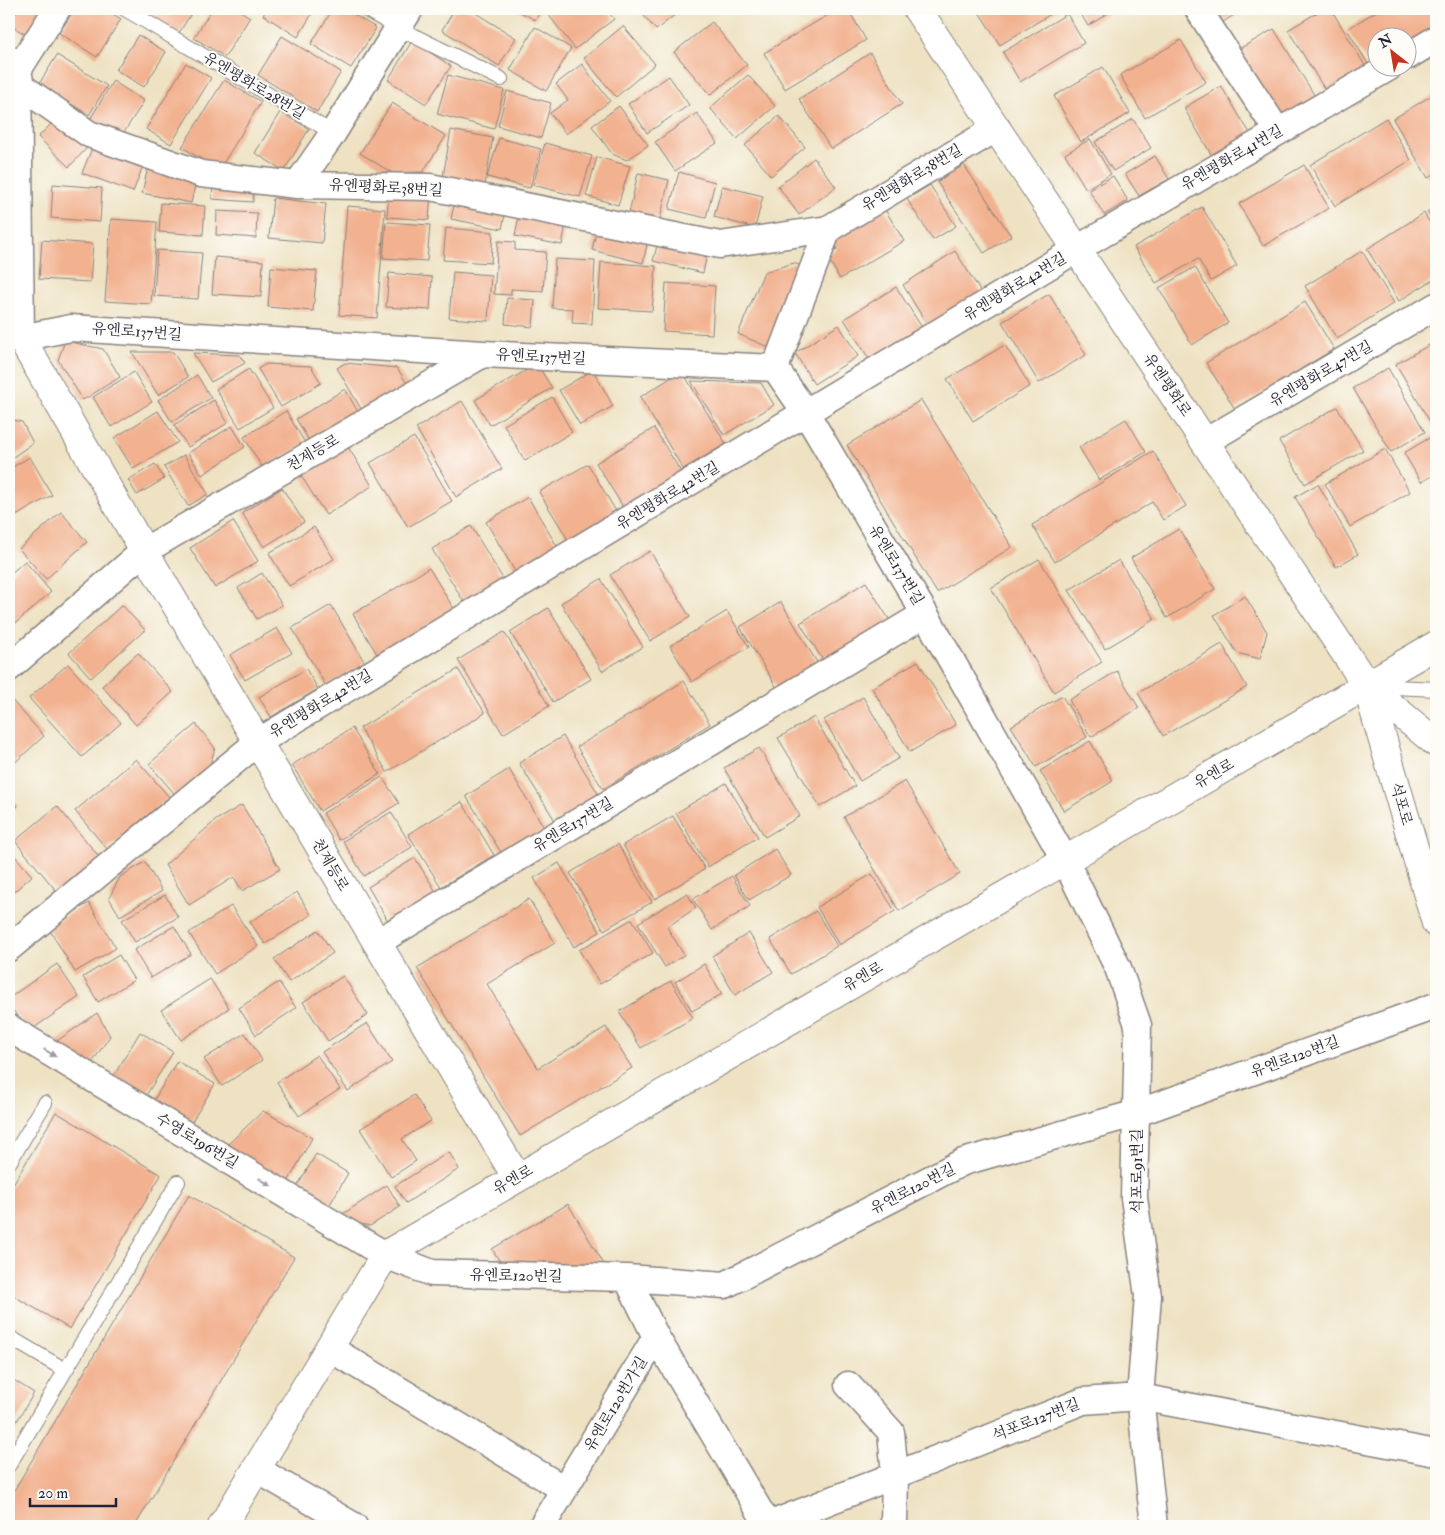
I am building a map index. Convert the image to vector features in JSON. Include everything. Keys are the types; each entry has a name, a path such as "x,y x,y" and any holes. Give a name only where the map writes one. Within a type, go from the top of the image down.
{"main road":[{"name":"유엔평화로","path":"917,9 1367,686 1436,743"},
{"name":"천제등로","path":"13,343 144,551 517,1178"},
{"name":"유엔로","path":"222,1526 385,1255 1436,645"},
{"name":"석포로","path":"1367,686 1436,922"}],"street":[{"path":"13,343 13,65 57,9"},
{"path":"1198,9 1278,132"},
{"path":"297,185 333,133 404,18"},
{"path":"1418,50 1436,39"},
{"name":"유엔평화로38번길","path":"13,65 20,86 89,134 201,174 297,185 430,187 720,245 828,228 997,128"},
{"name":"유엔평화로41번길","path":"1077,249 1371,78"},
{"path":"775,368 828,228"},
{"name":"유엔평화로42번길","path":"9,948 258,742 1077,249"},
{"name":"유엔평화로47번길","path":"1205,442 1436,306"},
{"name":"유엔로137번길","path":"13,343 71,328 482,354 775,368 806,412 925,614 1065,860"},
{"name":"천제등로","path":"9,668 144,551 482,354"},
{"name":"유엔로137번길","path":"376,943 925,614"},
{"name":"석포로91번길","path":"1065,860 1118,968 1138,1025 1134,1198 1148,1296 1140,1397 1154,1526"},
{"name":"유엔로120번길","path":"385,1255 432,1273 627,1278 725,1285 964,1162 1137,1114 1436,1006"},
{"name":"수영로196번길","path":"9,1028 385,1255"},
{"path":"627,1278 656,1337 767,1526"},
{"name":"유엔로120번가길","path":"542,1526 656,1337"},
{"path":"329,1348 564,1489"},
{"path":"848,1385 891,1432 895,1475 894,1526"},
{"name":"석포로127번길","path":"767,1526 1082,1401 1140,1397 1436,1453"},
{"path":"256,1469 354,1526"}],"lane":[{"name":"유엔평화로28번길","path":"125,9 333,133"},
{"path":"366,9 404,18 500,79"},
{"path":"1367,686 1436,689"},
{"path":"9,1163 44,1103"},
{"path":"9,1464 178,1182"},
{"path":"9,1337 65,1370"}],"building":[{"path":"18,9 45,9 29,36 9,25"},
{"path":"75,9 105,9 121,19 97,57 59,33"},
{"path":"150,9 194,9 177,36 145,16"},
{"path":"212,9 237,9 250,17 225,57 194,38"},
{"path":"267,9 315,9 298,37 263,15"},
{"path":"333,9 345,9 376,28 351,68 311,44"},
{"path":"455,9 469,9 516,38 499,66 442,30"},
{"path":"515,9 542,9 535,20"},
{"path":"544,9 606,9 614,19 575,49"},
{"path":"638,9 682,9 656,30"},
{"path":"838,9 848,9 866,40 785,89 764,53"},
{"path":"977,9 1059,9 1000,45"},
{"path":"1078,9 1115,9 1088,26"},
{"path":"1208,9 1244,9 1218,25"},
{"path":"1323,9 1331,9 1367,69 1327,93 1288,30"},
{"path":"1380,9 1436,9 1436,27 1418,38 1418,28 1368,28 1368,64 1347,29"},
{"path":"1067,14 1084,43 1020,82 1003,52"},
{"path":"712,22 747,65 710,95 674,52"},
{"path":"623,26 655,64 616,97 584,58"},
{"path":"535,27 571,48 546,91 510,70"},
{"path":"1274,29 1316,98 1276,122 1234,52"},
{"path":"138,35 166,52 144,87 116,70"},
{"path":"282,36 341,72 317,112 258,75"},
{"path":"1181,40 1206,82 1145,118 1120,75"},
{"path":"412,41 451,66 426,104 388,80"},
{"path":"870,53 902,104 831,149 799,99"},
{"path":"57,55 107,86 89,115 39,84"},
{"path":"186,63 211,78 171,144 146,129"},
{"path":"582,64 610,101 566,134 550,113 568,100 556,84"},
{"path":"1103,67 1130,113 1081,142 1054,96"},
{"path":"448,75 504,90 494,129 437,114"},
{"path":"748,75 775,106 737,139 710,108"},
{"path":"669,76 689,105 647,133 628,104"},
{"path":"224,80 261,102 219,170 182,147"},
{"path":"113,81 144,101 119,140 89,121"},
{"path":"1221,86 1253,138 1215,161 1184,108"},
{"path":"507,91 551,103 541,138 498,126"},
{"path":"1434,94 1436,98 1436,173 1428,178 1393,119"},
{"path":"392,103 446,136 423,172 392,173 360,153"},
{"path":"619,106 648,145 627,160 612,154 592,126"},
{"path":"280,112 309,129 284,171 255,153"},
{"path":"697,113 717,143 675,171 655,142"},
{"path":"779,116 805,147 771,176 745,145"},
{"path":"1386,118 1411,160 1335,206 1310,165"},
{"path":"56,119 87,148 69,167 38,137"},
{"path":"1133,119 1151,148 1113,171 1095,142"},
{"path":"451,130 493,138 485,184 443,177"},
{"path":"499,138 541,149 530,188 487,177"},
{"path":"1090,139 1111,174 1086,189 1065,154"},
{"path":"545,143 592,156 580,197 533,185"},
{"path":"93,146 143,166 133,192 82,173"},
{"path":"1155,156 1169,179 1139,196 1125,174"},
{"path":"597,157 630,166 618,205 586,196"},
{"path":"814,158 836,187 799,215 778,186"},
{"path":"964,165 1011,236 984,253 937,182"},
{"path":"1304,165 1329,208 1263,246 1239,204"},
{"path":"148,167 197,177 191,203 142,193"},
{"path":"679,172 715,182 706,218 669,209"},
{"path":"638,173 669,180 660,219 629,213"},
{"path":"1113,176 1128,201 1104,215 1089,190"},
{"path":"213,182 254,185 253,202 212,199"},
{"path":"53,184 102,188 100,222 51,218"},
{"path":"930,185 956,226 933,240 907,199"},
{"path":"722,186 763,196 755,228 714,217"},
{"path":"389,189 431,192 429,220 387,217"},
{"path":"273,198 326,204 322,243 269,238"},
{"path":"455,201 506,210 502,229 451,219"},
{"path":"161,203 205,206 203,235 159,232"},
{"path":"347,206 385,209 377,318 339,315"},
{"path":"1436,206 1436,227 1427,212"},
{"path":"1202,207 1237,266 1211,281 1198,259 1156,283 1134,247"},
{"path":"884,208 904,241 840,279 826,255 837,249 831,239"},
{"path":"217,211 257,213 256,238 216,235"},
{"path":"1424,213 1436,233 1436,278 1399,301 1367,249"},
{"path":"519,215 566,224 562,245 515,236"},
{"path":"111,219 157,222 151,304 105,301"},
{"path":"386,222 430,225 427,261 383,258"},
{"path":"446,228 493,232 491,263 443,260"},
{"path":"597,228 648,240 643,263 592,250"},
{"path":"42,240 93,244 90,282 39,279"},
{"path":"498,241 515,242 515,250 546,252 543,291 511,289 511,295 494,294"},
{"path":"658,242 707,254 703,273 653,261"},
{"path":"157,250 202,253 198,299 154,296"},
{"path":"955,251 981,292 928,326 903,285"},
{"path":"1362,251 1394,303 1337,339 1305,286"},
{"path":"215,257 263,261 261,297 212,294"},
{"path":"555,259 595,261 592,324 572,323 573,309 552,308"},
{"path":"601,262 656,266 652,311 598,308"},
{"path":"794,263 808,269 775,350 738,334 764,272"},
{"path":"271,267 317,271 313,311 268,307"},
{"path":"1195,267 1228,323 1192,345 1159,288"},
{"path":"453,272 491,275 488,321 449,318"},
{"path":"389,273 432,277 430,310 386,307"},
{"path":"666,283 715,286 712,334 663,331"},
{"path":"896,287 923,329 871,362 844,319"},
{"path":"1049,294 1086,355 1039,383 1002,322"},
{"path":"507,298 535,300 533,327 505,324"},
{"path":"1305,302 1334,349 1235,409 1206,363"},
{"path":"839,325 858,356 814,384 795,353"},
{"path":"65,341 103,349 120,377 83,400 58,360"},
{"path":"1005,345 1030,386 973,421 947,379"},
{"path":"1429,345 1436,358 1436,425 1433,427 1396,364"},
{"path":"132,352 173,352 188,377 158,395"},
{"path":"193,353 240,355 245,363 211,382"},
{"path":"345,363 397,368 408,385 363,412 337,368"},
{"path":"266,364 311,366 321,383 281,407 258,369"},
{"path":"537,364 552,388 490,425 475,400"},
{"path":"1388,368 1425,432 1391,452 1353,388"},
{"path":"249,369 273,408 240,428 216,389"},
{"path":"593,370 613,406 580,425 559,390"},
{"path":"682,371 726,444 683,469 640,397"},
{"path":"134,372 152,402 111,427 93,397"},
{"path":"197,375 211,398 172,422 158,400"},
{"path":"691,381 761,383 774,405 724,435"},
{"path":"345,389 358,412 310,442 296,419"},
{"path":"552,397 572,432 525,461 504,425"},
{"path":"214,400 228,423 188,447 174,425"},
{"path":"921,400 1012,547 937,593 847,445"},
{"path":"462,401 502,469 456,497 416,428"},
{"path":"1337,407 1363,450 1305,484 1279,441"},
{"path":"158,411 178,442 133,469 114,438"},
{"path":"286,411 305,443 263,469 244,437"},
{"path":"9,419 22,422 33,443 9,460"},
{"path":"1126,419 1146,452 1099,480 1079,447"},
{"path":"232,426 245,447 202,475 188,453"},
{"path":"654,428 681,472 623,507 596,463"},
{"path":"1436,434 1436,474 1421,482 1404,453"},
{"path":"414,437 452,501 408,527 370,463"},
{"path":"345,442 372,486 326,515 298,471"},
{"path":"1385,449 1410,492 1350,527 1325,484"},
{"path":"1153,451 1186,506 1163,520 1152,502 1055,562 1032,525"},
{"path":"184,455 208,494 188,506 164,467"},
{"path":"30,457 52,495 9,520 9,469"},
{"path":"155,464 164,479 137,495 128,480"},
{"path":"588,464 617,513 569,541 539,492"},
{"path":"1318,484 1358,554 1336,567 1295,497"},
{"path":"282,488 304,522 264,547 242,513"},
{"path":"528,497 558,548 516,573 486,522"},
{"path":"61,512 87,542 46,579 19,549"},
{"path":"233,521 258,561 215,588 190,548"},
{"path":"471,526 506,584 467,607 432,549"},
{"path":"314,527 334,559 289,586 269,553"},
{"path":"1179,529 1215,589 1167,618 1131,558"},
{"path":"650,551 690,617 650,641 610,575"},
{"path":"1039,559 1102,662 1054,692 991,588"},
{"path":"1119,560 1155,619 1105,649 1069,590"},
{"path":"25,561 51,592 9,629 9,575"},
{"path":"429,568 454,609 377,654 353,614"},
{"path":"262,573 282,605 257,619 238,588"},
{"path":"601,579 643,647 602,671 561,603"},
{"path":"866,582 890,621 824,662 800,623"},
{"path":"1245,596 1267,632 1260,659 1237,653 1214,615"},
{"path":"781,602 818,664 777,688 740,627"},
{"path":"122,605 145,630 91,678 69,653"},
{"path":"331,605 365,663 326,686 292,628"},
{"path":"548,608 591,679 553,702 510,632"},
{"path":"727,611 749,647 692,682 670,646"},
{"path":"277,628 292,653 245,680 230,655"},
{"path":"504,632 549,706 503,734 458,660"},
{"path":"1222,644 1247,687 1163,736 1138,693"},
{"path":"138,653 173,692 136,725 102,686"},
{"path":"918,661 956,725 910,752 872,688"},
{"path":"68,664 121,723 82,757 29,698"},
{"path":"306,669 318,689 271,717 259,697"},
{"path":"458,669 485,713 387,772 360,728"},
{"path":"1117,671 1139,708 1091,737 1069,700"},
{"path":"684,681 710,724 603,789 577,747"},
{"path":"1062,696 1087,737 1036,767 1011,726"},
{"path":"9,697 44,736 9,768"},
{"path":"863,697 899,758 860,781 824,720"},
{"path":"814,717 855,786 820,807 778,738"},
{"path":"196,724 215,748 207,775 179,799 149,764"},
{"path":"352,728 380,774 320,811 292,765"},
{"path":"563,736 599,795 556,822 519,763"},
{"path":"1090,741 1113,781 1064,811 1040,771"},
{"path":"759,748 800,816 765,837 724,768"},
{"path":"136,759 169,797 107,849 75,811"},
{"path":"509,769 545,829 502,854 466,796"},
{"path":"382,777 399,803 339,840 323,813"},
{"path":"905,781 960,874 899,911 844,817"},
{"path":"726,783 758,837 708,867 676,813"},
{"path":"9,796 18,806 9,814"},
{"path":"462,802 494,855 441,887 408,834"},
{"path":"242,805 280,869 242,891 234,877 189,905 165,865 216,820"},
{"path":"57,806 101,859 59,894 15,841"},
{"path":"391,812 412,847 364,876 343,841"},
{"path":"673,816 705,869 655,899 623,845"},
{"path":"618,844 652,902 604,930 570,873"},
{"path":"9,849 32,876 9,896"},
{"path":"775,849 791,875 749,900 734,875"},
{"path":"415,858 438,895 390,924 368,887"},
{"path":"145,862 162,891 120,916 109,898 120,877"},
{"path":"559,863 600,932 574,947 534,878"},
{"path":"872,874 895,911 839,945 817,907"},
{"path":"732,876 750,906 712,930 693,899"},
{"path":"297,892 311,915 265,944 250,922"},
{"path":"687,893 696,908 667,927 684,955 665,967 638,923"},
{"path":"165,895 178,917 135,942 122,920"},
{"path":"529,899 555,943 487,984 538,1068 606,1027 632,1068 520,1136 417,968"},
{"path":"89,903 116,948 75,972 48,927"},
{"path":"231,906 258,946 215,974 189,933"},
{"path":"816,911 837,946 791,974 770,939"},
{"path":"632,919 653,953 600,984 579,950"},
{"path":"174,926 191,954 151,978 134,950"},
{"path":"318,930 333,953 289,982 274,959"},
{"path":"749,933 773,972 735,995 712,956"},
{"path":"119,955 134,980 98,1002 83,977"},
{"path":"57,964 79,997 28,1032 9,1004 9,998"},
{"path":"704,964 722,994 692,1011 675,982"},
{"path":"343,976 368,1015 328,1041 303,1002"},
{"path":"210,979 229,1008 181,1040 161,1010"},
{"path":"671,981 693,1018 641,1048 619,1012"},
{"path":"279,982 296,1008 256,1035 239,1008"},
{"path":"97,1013 110,1036 89,1067 50,1046"},
{"path":"367,1023 392,1062 348,1091 322,1052"},
{"path":"140,1032 173,1052 145,1097 113,1077"},
{"path":"245,1033 262,1060 222,1086 204,1059"},
{"path":"317,1055 340,1089 299,1116 277,1082"},
{"path":"177,1061 215,1084 191,1123 154,1100"},
{"path":"414,1095 431,1121 402,1139 416,1161 391,1177 360,1129"},
{"path":"263,1111 312,1138 288,1182 225,1147"},
{"path":"56,1112 161,1175 70,1329 9,1293 9,1191"},
{"path":"449,1152 459,1169 406,1203 395,1186"},
{"path":"316,1154 348,1173 329,1206 297,1187"},
{"path":"387,1185 400,1207 370,1226 347,1221 343,1214"},
{"path":"189,1195 294,1257 135,1526 9,1526 9,1499"},
{"path":"568,1204 604,1264 597,1268 506,1271 492,1249"},
{"path":"9,1377 34,1393 9,1434"}]}
